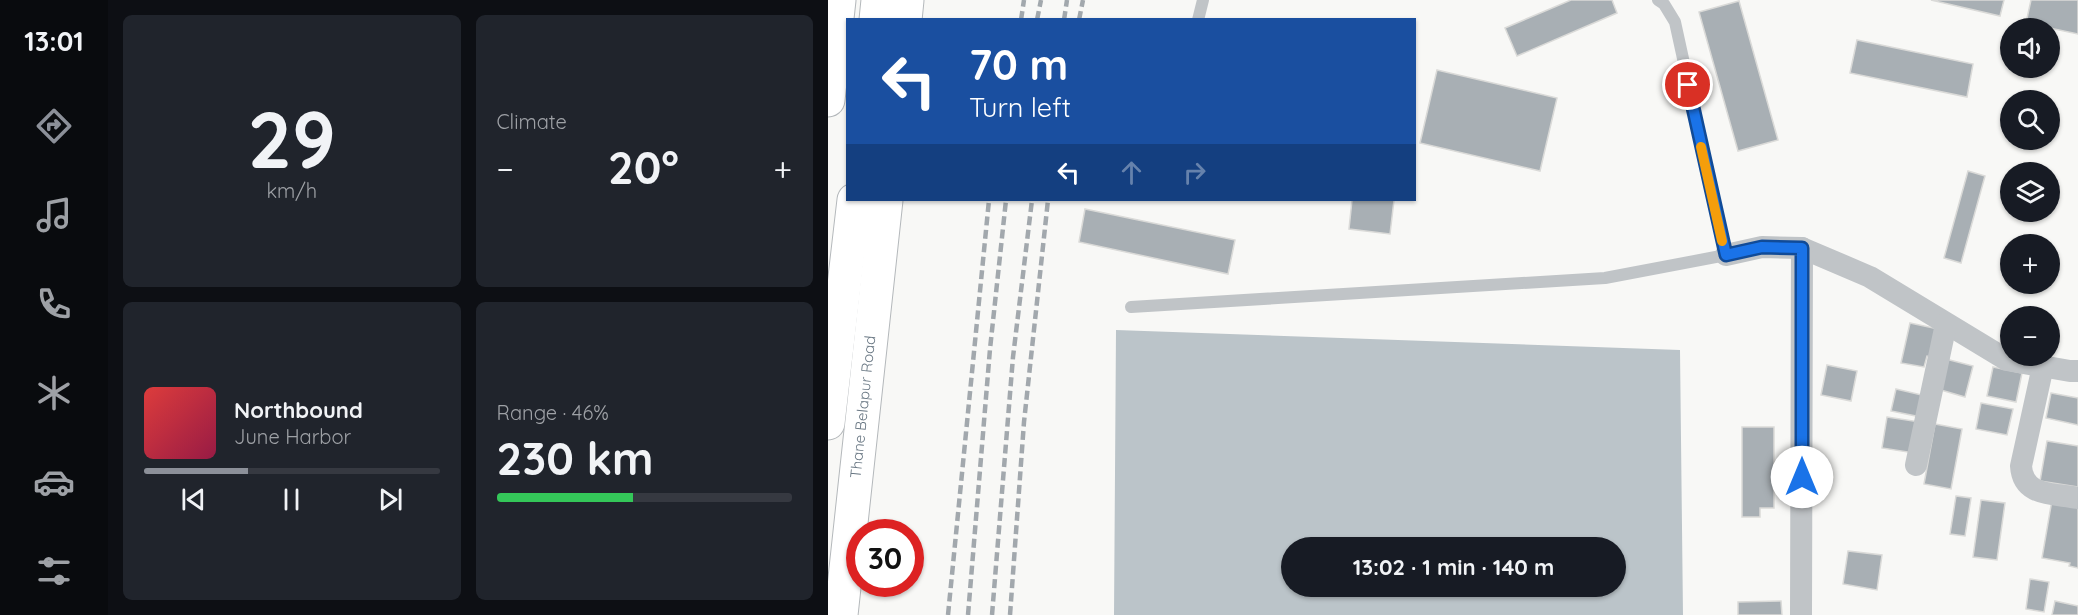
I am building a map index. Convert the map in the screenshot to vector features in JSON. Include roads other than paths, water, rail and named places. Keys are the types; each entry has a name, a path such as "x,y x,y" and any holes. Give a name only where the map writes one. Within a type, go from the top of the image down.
{"main road":[{"path":"828,100 840,0"},
{"path":"876,18 878,0"},
{"path":"905,18 907,0"},
{"path":"828,423 854,201"},
{"name":"Thane Belapur Road","path":"851,519 886,201"},
{"path":"828,595 846,557"},
{"name":"Thane Belapur Road","path":"841,615 846,565"}],"street":[{"path":"1726,255 1762,247 1802,248 1870,277 2000,356"},
{"path":"1802,248 1802,615"},
{"path":"1916,465 1946,324"},
{"path":"2078,371 2043,366 2020,466 2022,478 2031,489 2078,498"}],"lane":[{"path":"1198,18 1203,0"},
{"path":"1131,307 1605,278 1726,255 1675,22 1664,4 1658,0"}],"railway":[{"path":"1021,18 1024,0"},
{"path":"1037,18 1041,0"},
{"path":"1064,18 1067,0"},
{"path":"1079,18 1083,0"},
{"path":"948,615 989,201"},
{"path":"968,615 990,349 1006,201"},
{"path":"992,615 1013,357 1032,201"},
{"path":"1010,615 1024,422 1048,201"}]}
